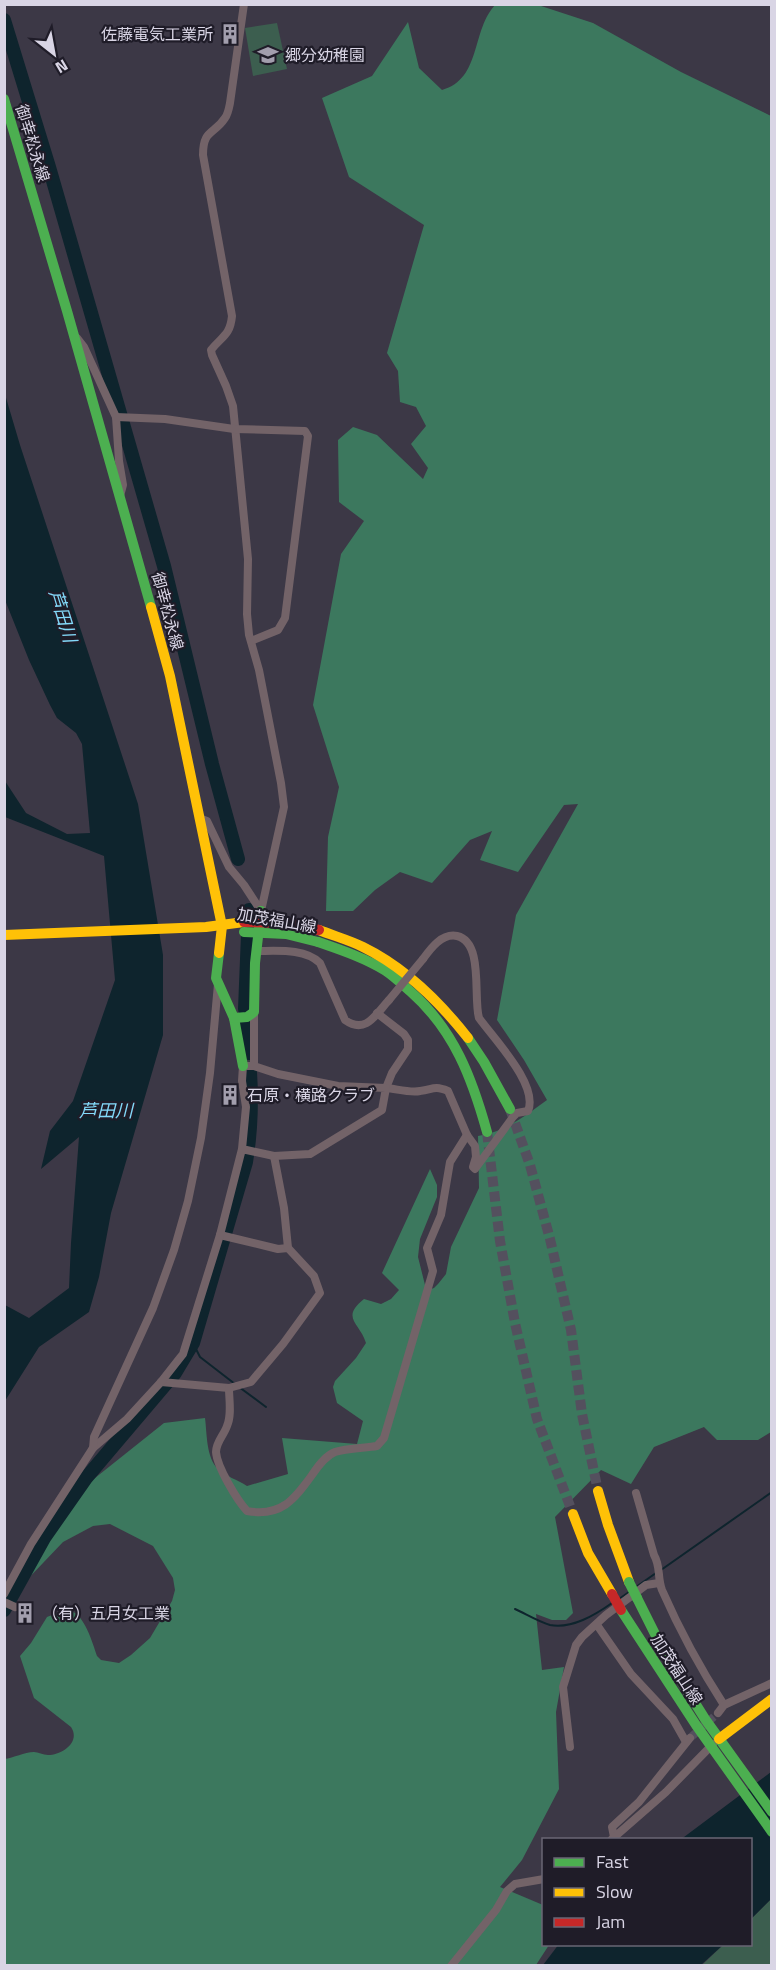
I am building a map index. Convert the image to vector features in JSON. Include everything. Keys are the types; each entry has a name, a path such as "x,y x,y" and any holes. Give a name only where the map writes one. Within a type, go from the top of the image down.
{"main road":[{"name":"御幸松永線","path":"4,99 73,332 170,676 222,926 216,971 218,984"},
{"path":"234,1018 247,1017 254,1012 256,951 261,911"},
{"path":"4,935 222,926"},
{"name":"加茂福山線","path":"222,926 318,936 368,950 394,965 445,1009 477,1049 494,1076 510,1109"},
{"name":"加茂福山線","path":"318,936 383,969 413,993 436,1017 456,1044 468,1069 487,1132"},
{"path":"218,984 234,1018 248,1066"},
{"name":"加茂福山線","path":"598,1491 629,1582 668,1660 771,1812"},
{"name":"加茂福山線","path":"573,1514 588,1553 621,1610 711,1747 771,1832"},
{"path":"719,1738 771,1699"}],"street":[{"path":"244,4 230,104 226,117 206,135 203,155 232,316 231,327 225,337 211,350 233,406 248,559 247,614 284,807 261,911"},
{"path":"73,332 84,347 120,418 119,461 123,485 120,497"},
{"path":"120,418 165,419 234,429 305,431 308,436 285,618 278,630 251,641"},
{"path":"199,818 207,821 229,867 261,911"},
{"path":"248,1066 338,1086 421,1092 428,1088 439,1087 448,1091 467,1135 475,1146 476,1157 473,1167 475,1169 513,1117 517,1113 528,1111 531,1105 530,1094 522,1076 479,1018 475,962 470,945 464,939 450,936 441,940 366,1025 360,1027 345,1020 320,963 313,956 283,951 256,951"},
{"path":"93,1448 94,1437 153,1308 174,1250 188,1201 201,1138 210,1073 218,984"},
{"path":"4,1594 31,1544 93,1448 127,1419 183,1354 246,1150 246,1107 242,1082 248,1066 254,1012"},
{"path":"246,1150 274,1156 310,1154 382,1110 386,1088 392,1073 408,1049 408,1041 404,1034 377,1012"},
{"path":"234,1386 230,1418 219,1440 216,1454 230,1489 247,1511 261,1514 274,1512 286,1505 305,1484 320,1462 335,1452 377,1446 384,1438 433,1270 427,1248 441,1215 450,1162 467,1135"},
{"path":"161,1382 234,1386 251,1382 320,1293 314,1276 288,1248 284,1208 274,1156"},
{"path":"220,1235 278,1249 288,1248"},
{"path":"636,1493 654,1555 659,1564 659,1583 694,1657 724,1706"},
{"path":"570,1747 563,1687 576,1646 582,1637 606,1615 646,1585 659,1583"},
{"path":"4,1602 15,1607"},
{"path":"597,1625 631,1674 673,1719 688,1740 639,1802 612,1827 613,1838"},
{"path":"718,1713 724,1706 771,1683"},
{"path":"613,1838 666,1792 719,1738"},
{"path":"451,1965 496,1911 507,1891 515,1884 542,1880"}],"green space":[{"path":"496,4 538,5 593,23 681,72 771,116 771,1432 758,1440 717,1440 704,1427 654,1447 631,1484 601,1470 555,1517 573,1613 566,1620 552,1620 536,1614 542,1670 564,1667 556,1712 559,1789 522,1860 500,1887 542,1905 542,1946 548,1946 536,1965 5,1965 4,1759 30,1752 48,1755 59,1753 68,1747 74,1738 71,1727 34,1698 20,1656 47,1617 70,1611 80,1617 84,1623 97,1656 101,1660 119,1663 150,1638 172,1601 175,1590 173,1578 153,1546 110,1524 93,1526 63,1542 23,1584 14,1579 90,1482 164,1423 205,1418 208,1445 214,1464 224,1474 247,1486 288,1474 282,1438 357,1444 363,1421 337,1403 333,1387 335,1381 366,1343 354,1321 353,1311 364,1299 381,1304 391,1299 399,1290 382,1273 430,1169 437,1185 437,1197 420,1239 418,1257 428,1290 434,1288 446,1274 451,1247 479,1188 478,1136 506,1127 547,1100 497,1020 516,915 578,804 564,805 518,872 480,860 492,831 470,840 432,883 400,872 375,890 353,911 326,911 328,837 339,787 313,705 341,554 364,521 339,502 338,440 353,427 377,435 423,479 428,468 411,444 426,426 416,407 400,402 398,371 387,353 424,225 349,177 322,98 372,76 408,22 419,68 442,90 455,84 470,65 488,14"},
{"path":"277,23 287,69 253,76 245,28"},
{"path":"771,1899 771,1965 701,1966 722,1946 752,1946 752,1918"}],"water":[{"name":"芦田川","path":"4,391 138,804 163,955 163,1035 111,1213 99,1277 89,1312 39,1347 5,1401 5,1305 29,1318 69,1288 79,1137 41,1169 50,1131 73,1101 115,980 104,856 5,817 5,781 26,813 67,834 90,833 82,744 76,733 57,718 50,705 5,600"},
{"path":"771,1772 771,1899 752,1918 752,1838 683,1838"},
{"path":"557,1946 722,1946 701,1965 543,1965"}],"waterway":[{"path":"4,20 49,167 164,566 212,764 238,859"},
{"path":"245,1009 249,910"},
{"path":"246,1023 249,1053"},
{"path":"4,1610 44,1538 86,1478 175,1373 193,1343 246,1162 251,1117 250,1072"},
{"path":"193,1343 200,1357 235,1384"},
{"path":"239,1387 266,1407"},
{"path":"661,1570 772,1492"},
{"path":"636,1587 656,1573"},
{"path":"619,1599 629,1592"},
{"path":"515,1609 546,1624 558,1626 583,1620 612,1603"}],"tunnel":[{"path":"510,1109 530,1165 571,1330 582,1414 598,1491"},
{"path":"487,1132 500,1241 515,1323 537,1419 573,1514"},
{"path":"690,1738 718,1713"}],"traffic: fast":[{"path":"4,99 151,607"},
{"path":"234,1018 247,1017 254,1012 255,963 261,911"},
{"path":"244,932 286,934 318,942"},
{"path":"318,942 361,958 386,971 426,1007 439,1022 460,1056 487,1132"},
{"path":"219,953 216,978 234,1018 243,1066"},
{"path":"468,1038 510,1109"},
{"path":"629,1582 637,1598"},
{"path":"637,1598 668,1660 705,1719 772,1812"},
{"path":"621,1610 696,1725 772,1832"}],"traffic: slow":[{"path":"151,607 170,676 222,926 219,953"},
{"path":"4,935 206,927 244,922"},
{"path":"319,930 379,955 407,975 433,998 468,1038"},
{"path":"598,1491 629,1582"},
{"path":"573,1514 588,1553 612,1594"},
{"path":"719,1739 772,1699"}],"traffic: jam":[{"path":"244,922 288,923 319,930"},
{"path":"612,1594 621,1610"}],"place":[{"name":"佐藤電気工業所","path":"230,34"},
{"name":"郷分幼稚園","path":"268,55"},
{"name":"石原・横路クラブ","path":"230,1095"},
{"name":"（有）五月女工業","path":"25,1613"}]}
